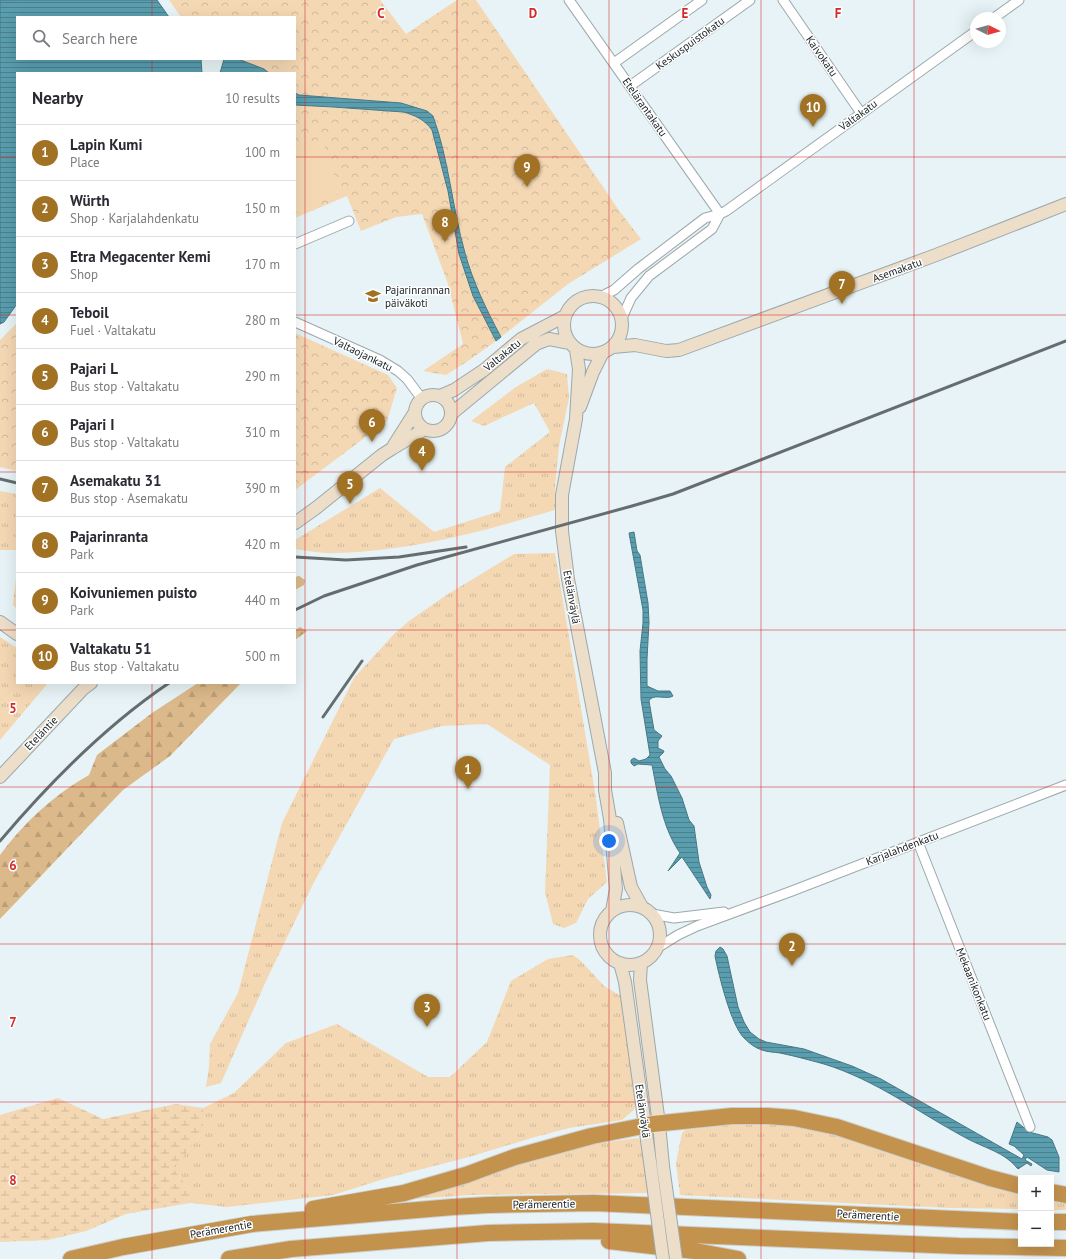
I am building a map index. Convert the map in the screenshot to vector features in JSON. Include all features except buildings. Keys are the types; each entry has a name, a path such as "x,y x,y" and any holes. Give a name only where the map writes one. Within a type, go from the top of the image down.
{"highway":[{"path":"252,1224 274,1214 347,1204 404,1194 466,1175 515,1157 592,1136 652,1125 732,1116 794,1118 837,1127 990,1178 1018,1185"},
{"path":"1054,1193 1066,1195"},
{"name":"Perämerentie","path":"71,1259 130,1246 252,1224 453,1207 594,1203 1018,1222"},
{"path":"1054,1222 1066,1222"},
{"path":"230,1259 291,1249 488,1233 594,1231 959,1246 1066,1248"},
{"path":"488,1233 524,1239 594,1240 695,1251 738,1259"}],"main road":[{"name":"Asemakatu","path":"613,347 635,345 666,351 679,350 936,255 1066,204"},
{"path":"600,296 614,304 619,311 622,318 622,331 619,340 613,347 602,354 584,354 573,346 565,335 565,316 569,308 583,298 600,296"},
{"name":"Valtakatu","path":"440,396 454,390 484,370 521,339 565,316"},
{"path":"622,331 635,345"},
{"name":"Valtakatu","path":"451,414 536,344 549,339 573,346"},
{"name":"Etelänväylä","path":"573,346 578,369 576,419 562,495 562,531 568,578 605,773 611,791 631,887 642,907"},
{"name":"Etelänväylä","path":"576,419 593,372 602,354"},
{"path":"393,448 415,412 417,404 422,399 431,395 440,396 446,400 450,407 451,414 449,420 441,429 436,431 425,429 417,422 415,412"},
{"path":"296,522 393,448 425,429"},
{"path":"0,622 16,633"},
{"name":"Eteläntie","path":"0,777 83,685"},
{"name":"Etelänväylä","path":"605,773 605,790 610,819 616,889 612,911"},
{"path":"634,905 642,907 652,914 659,924 660,936 658,948 651,957 641,963 630,965 620,963 611,958 604,950 600,938 602,925 612,911 619,907 634,905"},
{"name":"Etelänväylä","path":"620,963 625,982 652,1125"},
{"name":"Etelänväylä","path":"641,963 640,980 657,1167 663,1259"},
{"name":"Etelänväylä","path":"657,1167 676,1259"}],"street":[{"name":"Etelärantakatu","path":"569,0 720,214"},
{"path":"614,63 702,0"},
{"name":"Keskuspuistokatu","path":"630,86 750,0"},
{"name":"Kaivokatu","path":"782,0 861,112"},
{"path":"1000,12 1007,4 1019,0"},
{"name":"Valtakatu","path":"600,296 614,290 638,269 705,218 720,214 970,35"},
{"name":"Valtakatu","path":"622,318 630,298 649,276 712,229 720,214"},
{"path":"296,244 349,221"},
{"name":"Valtaojankatu","path":"296,322 380,360 398,371 407,379 422,399"},
{"name":"Karjalahdenkatu","path":"658,948 678,935 737,910 792,891 1066,785"},
{"name":"Mekaanikonkatu","path":"918,842 1030,1127"},
{"name":"Karjalahdenkatu","path":"652,914 674,918 737,910"}],"green space":[{"path":"169,0 380,0 406,34 457,0 476,0 618,209 641,239 568,284 501,337 480,295 468,264 443,150 433,116 401,103 299,95 296,94 296,72 268,72 264,69 241,60 296,60 296,16 180,16"},
{"path":"296,105 403,112 419,118 426,123 432,130 448,191 459,254 473,296 496,341 446,375 423,371 463,344 448,284 422,214 396,217 361,231 347,196 296,218"},
{"path":"322,139 340,193 296,213 296,149"},
{"path":"16,324 16,471 0,467 0,340"},
{"path":"296,333 388,375 397,388 387,421 296,489"},
{"path":"547,369 567,374 569,398 559,446 555,488 555,510 448,539 420,544 365,551 332,553 296,549 296,539 380,488 434,532 500,511 505,467 550,432 534,403 484,426 471,421 516,387"},
{"path":"0,491 16,494 16,550 0,550"},
{"path":"555,553 595,792 607,882 588,899 576,923 564,928 553,924 545,892 550,765 487,724 442,726 394,739 313,884 266,981 221,1083 206,1087 210,1044 238,993 282,823 354,678 394,634 409,621 448,594 514,554"},
{"path":"299,576 305,580 304,585 296,589 296,577"},
{"path":"16,578 16,608 13,605"},
{"path":"300,627 307,631 296,639 296,629"},
{"path":"0,637 16,647 16,684 47,684 0,740"},
{"path":"196,684 240,684 170,756 123,790 0,919 0,855 19,831 40,810 64,791 89,775 97,755 152,713"},
{"path":"573,955 581,961 604,986 621,996 637,1101 634,1110 622,1120 569,1128 469,1157 387,1178 333,1195 227,1207 190,1203 190,1190 172,1168 203,1133 203,1108 234,1093 286,1043 337,1024 428,1077 450,1077 487,1042 511,981 548,959"},
{"path":"58,1098 103,1119 176,1104 203,1108 203,1133 173,1168 190,1190 190,1203 126,1214 86,1231 48,1240 0,1242 0,1115"},
{"path":"762,1123 789,1125 848,1137 1018,1192 1018,1209 950,1208 680,1195 676,1163 682,1133 685,1130"},
{"path":"638,1138 642,1142 648,1193 470,1195 399,1200 448,1189 518,1163 584,1145"},
{"path":"1054,1201 1066,1203 1066,1210 1054,1210"}],"water":[{"path":"0,0 157,0 168,16 16,16 16,60 201,60 202,72 16,72 16,305 4,322 0,324"},
{"path":"224,60 241,60 264,69 268,72 220,72"},
{"path":"296,94 299,95 401,103 427,111 433,116 443,150 468,264 480,295 501,337 496,341 473,296 459,254 448,191 432,130 419,118 403,112 296,105"},
{"path":"634,532 637,551 640,555 648,603 649,622 647,686 658,691 670,691 673,696 656,697 650,699 649,701 654,730 662,736 658,741 658,748 664,751 659,757 665,769 671,776 682,798 689,820 694,826 699,862 711,895 710,899 682,857 668,871 680,853 665,822 652,765 638,764 634,766 631,763 631,760 634,758 639,761 646,759 650,755 641,699 640,651 643,610 629,533"},
{"path":"720,947 727,956 738,1007 744,1022 750,1032 759,1039 766,1042 804,1049 852,1066 881,1079 1022,1159 1024,1155 1014,1146 1009,1144 1017,1122 1029,1132 1048,1137 1052,1140 1059,1157 1059,1172 1047,1170 1027,1157 1025,1160 1032,1164 1031,1166 1027,1163 1018,1169 1001,1154 966,1138 862,1079 824,1064 786,1054 764,1051 752,1045 739,1032 726,1000 715,956 716,951"}],"railway":[{"path":"296,610 324,596 417,565 673,494 1066,341"},
{"path":"0,479 16,483"},
{"path":"296,557 346,560 399,557 466,547"},
{"path":"323,717 362,661"},
{"path":"0,841 38,797 79,756 145,700 168,684"}],"place":[{"name":"Valtakatu 51","path":"813,127"},
{"name":"Koivuniemen puisto","path":"527,187"},
{"name":"Pajarinranta","path":"445,242"},
{"name":"Pajarinrannan päiväkoti","path":"373,296"},
{"name":"Asemakatu 31","path":"842,304"},
{"name":"Pajari I","path":"372,442"},
{"name":"Teboil","path":"422,471"},
{"name":"Pajari L","path":"350,504"},
{"name":"Lapin Kumi","path":"468,789"},
{"name":"Würth","path":"792,966"},
{"name":"Etra Megacenter Kemi","path":"427,1027"}]}
